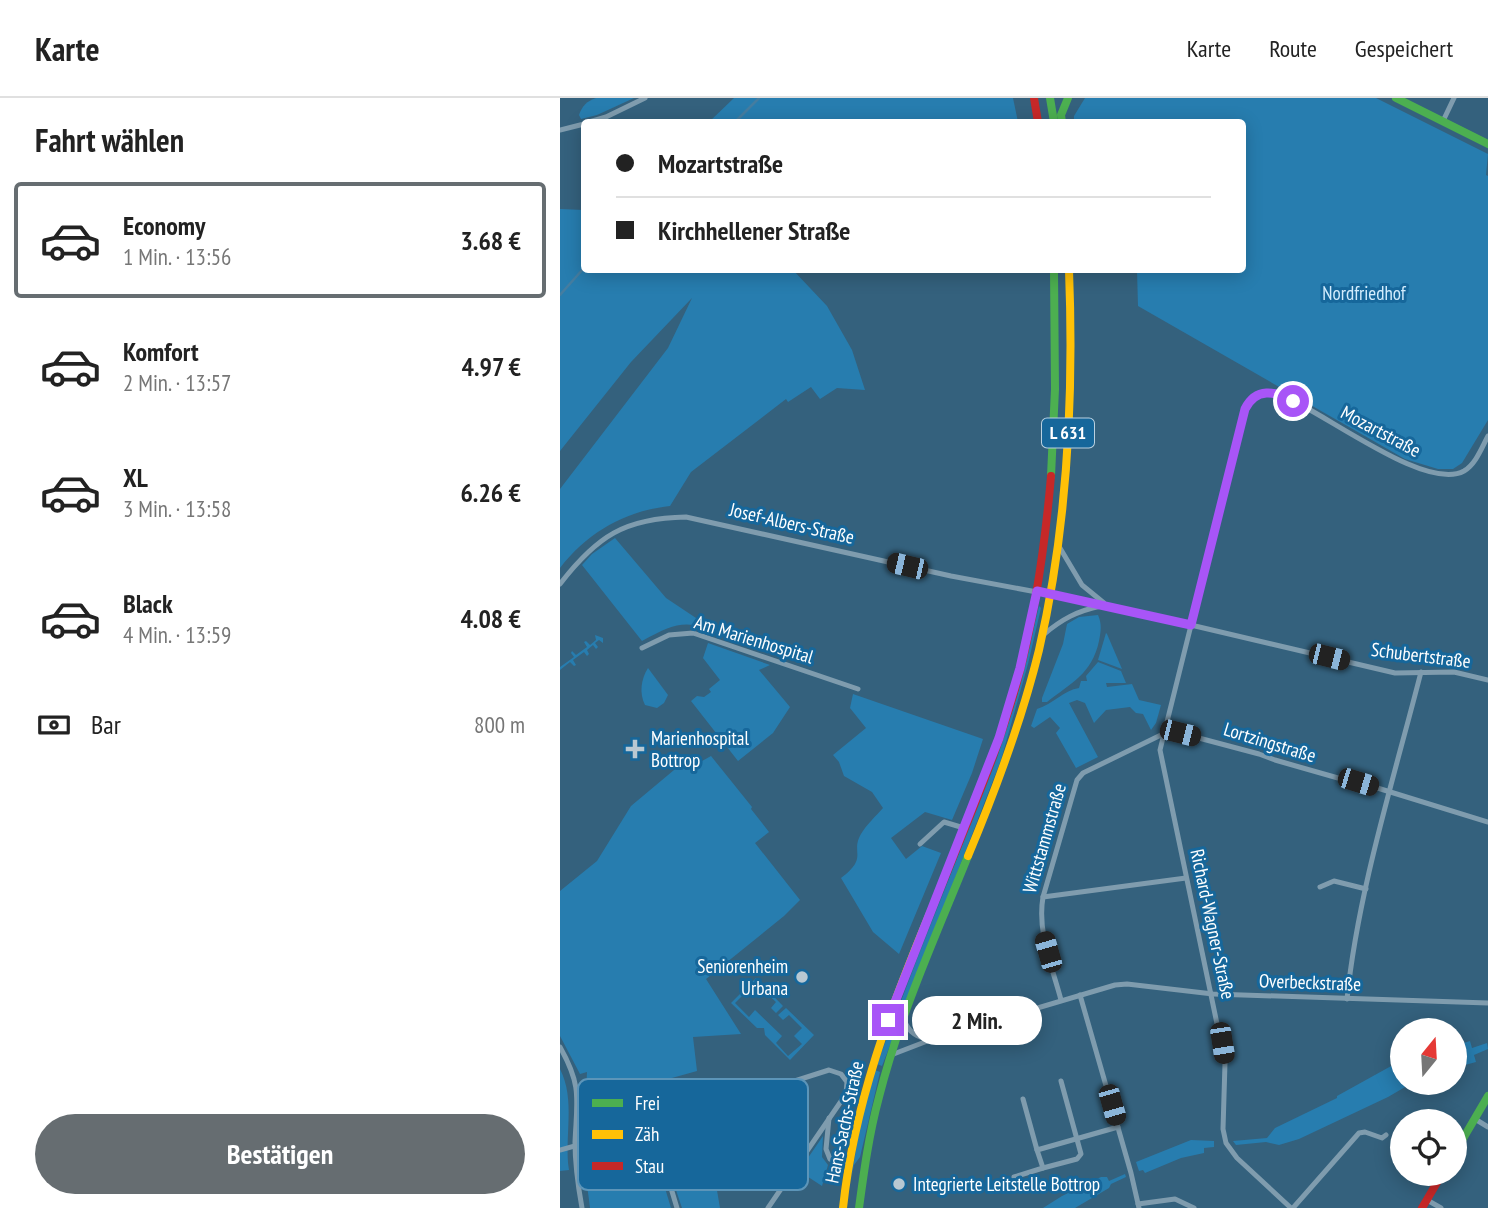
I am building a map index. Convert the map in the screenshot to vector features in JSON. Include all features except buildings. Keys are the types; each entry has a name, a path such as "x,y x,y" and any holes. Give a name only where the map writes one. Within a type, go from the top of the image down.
{"main road":[{"path":"1034,98 1038,119"},
{"path":"1050,98 1054,119"},
{"path":"1062,119 1068,98"},
{"path":"1396,98 1488,144"},
{"name":"L 631","path":"964,828 1003,726 1020,668 1037,591 1052,470 1056,348 1054,273"},
{"name":"L 631","path":"891,1055 1001,774 1023,710 1043,635 1060,548 1070,400 1069,273"},
{"name":"Hans-Sachs-Straße","path":"843,1208 859,1115 879,1043 964,828"},
{"name":"Hans-Sachs-Straße","path":"859,1208 870,1129 891,1055"},
{"path":"1467,1132 1488,1097"},
{"path":"1422,1208 1435,1186"}],"street":[{"path":"600,119 645,98"},
{"path":"1443,121 1454,98"},
{"path":"560,130 581,125"},
{"name":"Mozartstraße","path":"1191,625 1245,409 1251,399 1259,394 1281,394 1413,467 1446,475 1466,470 1474,462 1488,436"},
{"name":"Josef-Albers-Straße","path":"560,584 582,556 602,539 622,528 643,521 686,517 723,523 951,576 1051,595"},
{"name":"Schubertstraße","path":"1060,548 1082,585 1106,604"},
{"name":"Schubertstraße","path":"1051,595 1106,604 1395,673 1454,672 1488,680"},
{"name":"Schubertstraße","path":"1043,635 1063,618 1080,610 1106,604"},
{"name":"Richard-Wagner-Straße","path":"1191,625 1160,750 1213,994 1225,1063 1223,1129 1226,1143 1237,1158 1292,1208 1359,1133 1365,1132 1382,1138 1386,1135"},
{"name":"Am Marienhospital","path":"642,648 669,635 693,633 858,689"},
{"path":"1347,999 1354,945 1366,889 1421,672"},
{"name":"Lortzingstraße","path":"1163,734 1180,733 1239,748 1275,761 1391,792 1488,822"},
{"name":"Wittstammstraße","path":"1061,1000 1040,913 1042,897 1079,775 1163,734"},
{"path":"920,844 944,821 964,828"},
{"path":"1042,897 1186,878"},
{"path":"1320,887 1334,881 1366,889"},
{"name":"Overbeckstraße","path":"891,1055 1115,985 1213,994 1488,1003"},
{"path":"1080,995 1139,1206 1175,1199 1194,1208"},
{"path":"904,1020 917,1037 930,1041"},
{"path":"560,1047 576,1080 578,1093"},
{"path":"800,1079 829,1070 845,1077 848,1088 808,1150"},
{"path":"1014,1177 1079,1158 1082,1151 1060,1081"},
{"path":"1023,1099 1043,1168"},
{"path":"578,1110 575,1144 578,1171"},
{"path":"830,1118 826,1152 830,1159 849,1165"},
{"path":"1475,1119 1488,1126"},
{"path":"1037,1150 1118,1127"},
{"path":"560,1150 578,1143"},
{"path":"580,1190 582,1208"},
{"path":"672,1190 677,1208"},
{"path":"768,1208 780,1190"},
{"path":"1427,1200 1441,1208"}],"green space":[{"path":"596,98 634,98 597,115 581,119 579,115 583,106"},
{"path":"734,98 1013,98 1017,119 712,119"},
{"name":"Nordfriedhof","path":"1085,98 1376,98 1488,154 1488,420 1462,463 1453,469 1438,469 1405,459 1138,306 1137,273 1246,273 1246,119 1074,119"},
{"path":"560,209 581,210 581,273 796,273 827,306 852,350 865,390 837,388 820,399 811,387 788,402 786,399 691,472 670,506 638,513 609,525 583,544 560,568 560,489 668,348 692,298 631,362 560,451"},
{"path":"615,538 666,598 727,635 683,624 642,641 582,565 592,554"},
{"path":"1039,606 1041,608 1028,664 1001,760 882,1066 877,1064 997,758 1017,696"},
{"path":"1098,615 1100,634 1096,652 1086,670 1047,702 1042,702 1063,644 1067,624 1079,617"},
{"path":"1107,634 1122,669 1098,660"},
{"path":"595,635 603,638 603,643 599,640 595,643 598,647 596,649 593,645 587,650 587,656 584,652 573,660 576,665 570,662 560,670 560,667 574,657 572,651 576,655 587,647 584,642 590,645 596,640"},
{"path":"708,643 770,665 759,670 790,707 773,733 738,761 691,701 711,692 709,689 720,680 703,658"},
{"path":"1098,662 1121,671 1126,683 1106,683 1107,687 1132,684 1139,700 1161,705 1151,730 1143,714 1136,713 1130,707 1106,710 1094,723 1085,703 1077,700 1069,703 1098,757 1076,768 1056,733 1060,728 1050,717 1034,728 1031,726 1037,709 1068,691 1079,688 1081,681 1087,681 1086,676"},
{"path":"648,668 668,695 664,703 657,708 645,705 642,696 642,681"},
{"path":"853,694 983,739 952,820 925,812 891,838 906,859 922,846 941,853 899,954 873,932 841,878 857,860 857,846 861,834 883,808 872,792 844,776 833,755 866,728 850,708"},
{"path":"711,756 769,832 755,843 800,900 706,979 741,1034 693,1037 697,1071 668,1079 587,1079 587,1072 580,1074 560,1036 560,891 597,861 631,806 680,765 686,770"},
{"path":"756,978 783,1006 776,1013 771,1008 776,1002 762,989 754,997 748,990 735,1003 749,1017 755,1010 782,1036 776,1043 788,1056 802,1044 794,1036 802,1028 789,1015 783,1020 778,1015 786,1008 814,1035 790,1060 765,1035 764,1028 757,1028 731,1003"},
{"path":"1470,1041 1472,1048 1487,1043 1488,1049 1474,1055 1476,1062 1467,1064 1467,1042"},
{"path":"1390,1067 1388,1097 1299,1139 1279,1145 1266,1142 1236,1145 1233,1141 1267,1138 1275,1128"},
{"path":"560,1069 569,1106 569,1170 560,1171"},
{"path":"875,1070 880,1072 860,1157 854,1165 851,1179 860,1126"},
{"path":"823,1136 822,1157 828,1165 822,1186 808,1177 808,1158"},
{"path":"1191,1140 1214,1141 1214,1147 1204,1148 1204,1153 1181,1158 1145,1173 1143,1170 1139,1171 1136,1162"},
{"path":"1125,1174 1126,1177 1075,1208 1043,1208 1101,1177 1107,1177 1109,1181"},
{"path":"588,1190 666,1190 671,1208 590,1208"},
{"path":"676,1190 717,1190 720,1208 682,1208"}],"waterway":[{"path":"738,119 759,98"},
{"path":"560,295 581,271"}],"traffic: fast":[{"path":"1050,98 1054,119"},
{"path":"1062,119 1068,98"},
{"path":"1396,98 1488,144"},
{"path":"1051,476 1055,389 1054,273"},
{"path":"859,1208 872,1125 897,1035 968,856"},
{"path":"1467,1132 1488,1096"}],"traffic: slow":[{"path":"968,856 1016,728 1039,650 1049,603 1067,461 1069,273"},
{"path":"843,1208 848,1169 865,1094 888,1021 930,913"}],"traffic: jam":[{"path":"1034,98 1038,119"},
{"path":"930,913 988,770 1017,682 1038,580 1051,476"},
{"path":"1422,1208 1435,1186"}],"place":[{"name":"Marienhospital Bottrop","path":"635,749"},
{"name":"Seniorenheim Urbana","path":"802,977"},
{"name":"Integrierte Leitstelle Bottrop","path":"899,1184"}],"route":[{"path":"888,1020 999,738 1020,668 1037,591 1106,604 1191,625 1247,403 1259,394 1269,392 1281,394 1293,401"}]}
